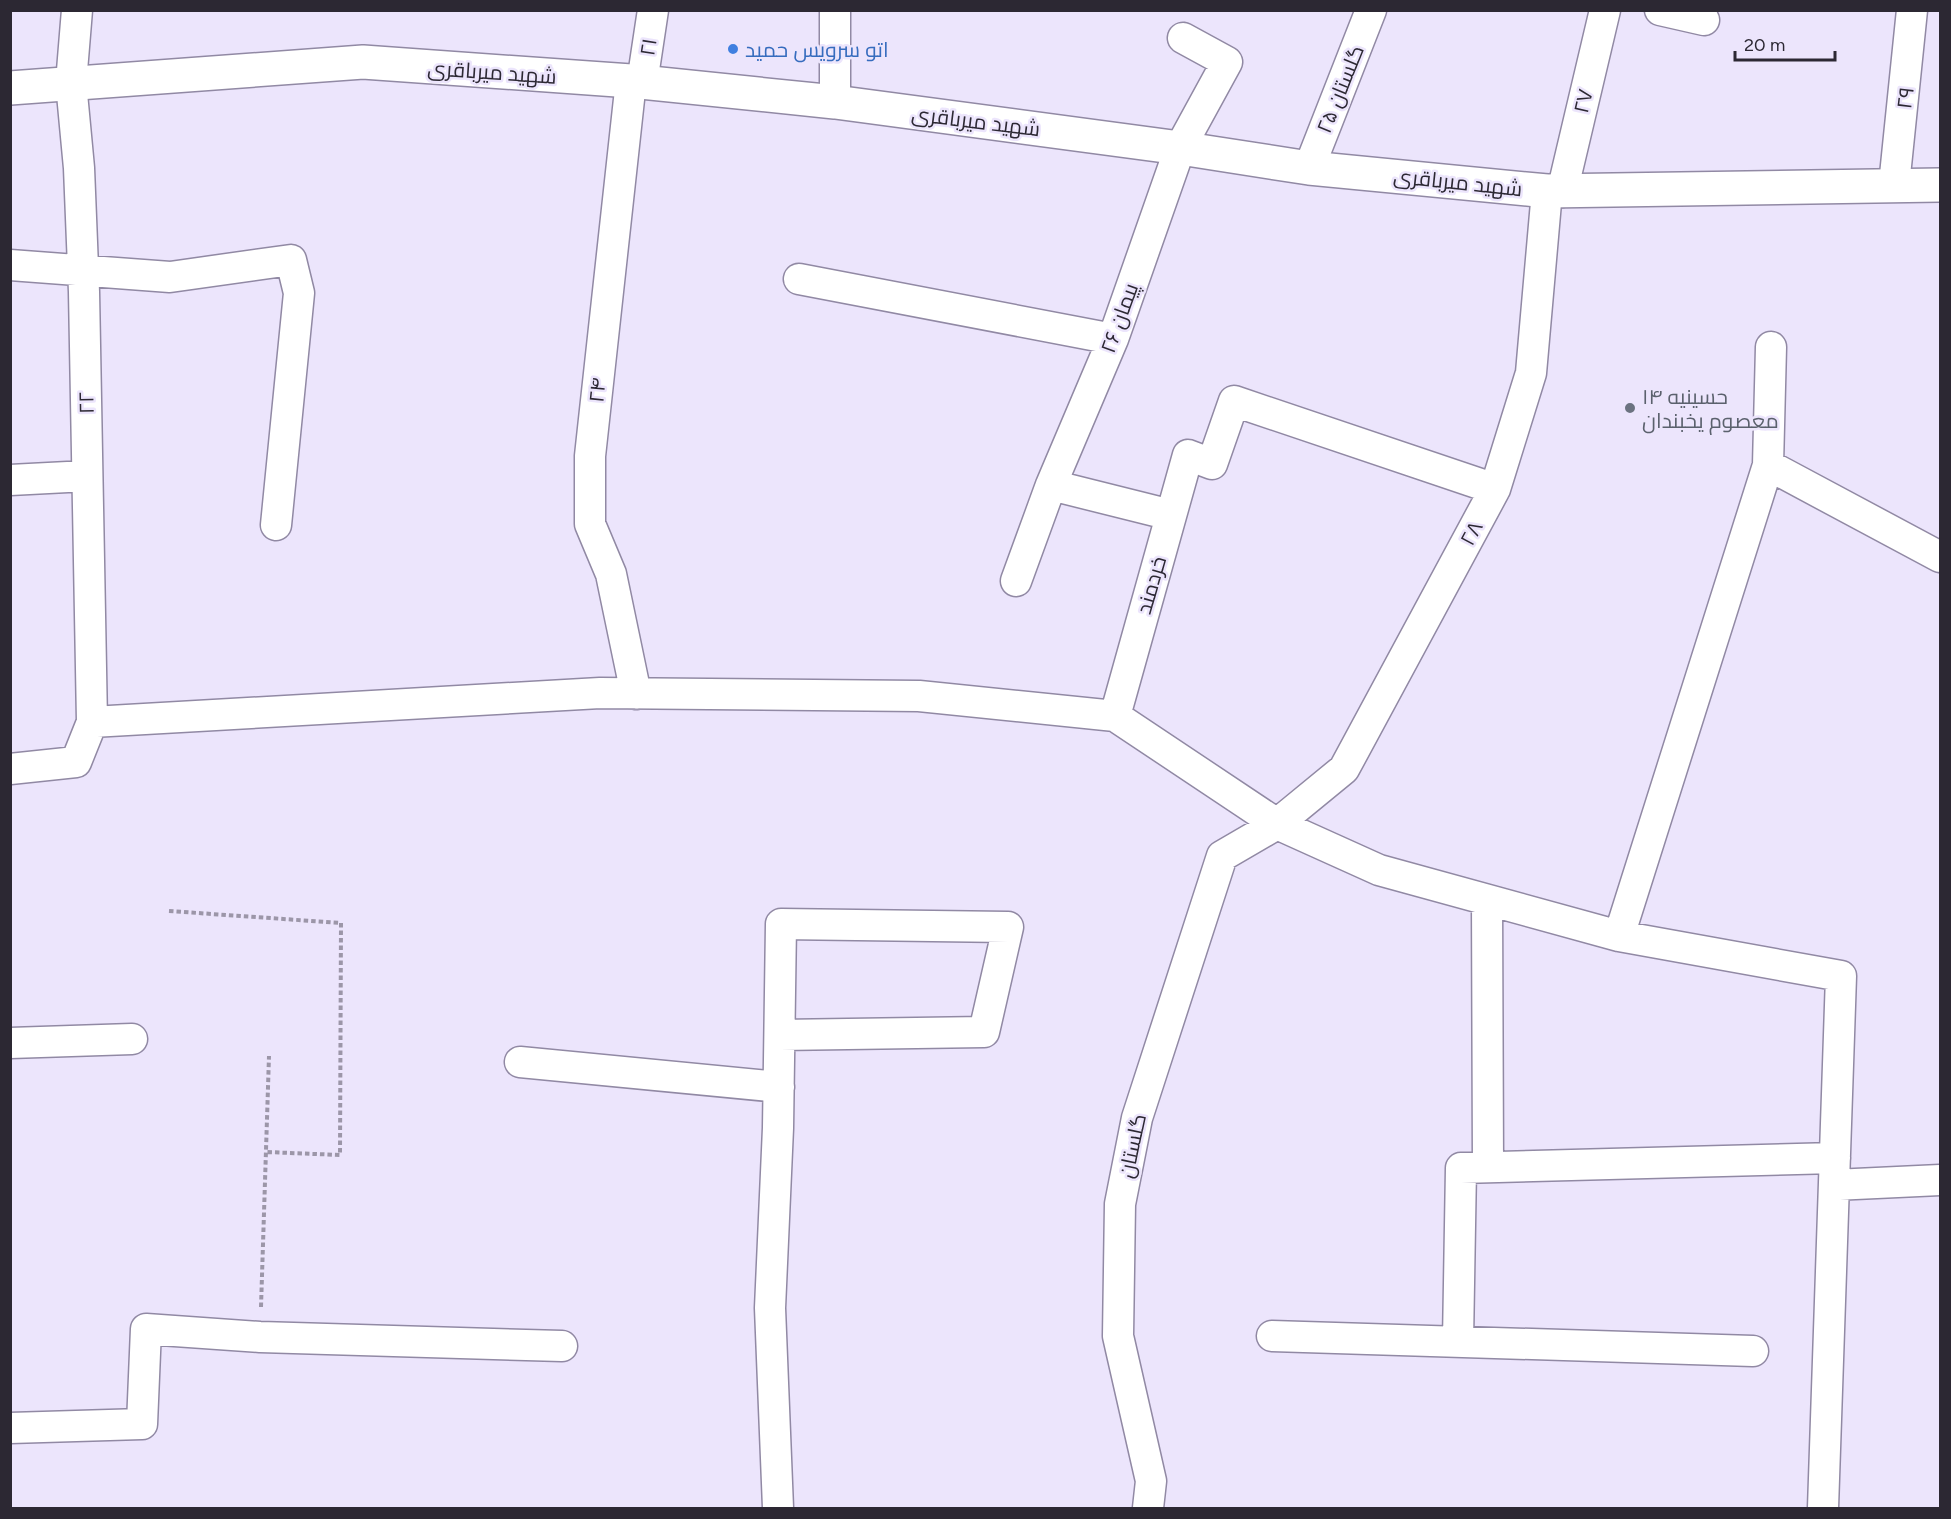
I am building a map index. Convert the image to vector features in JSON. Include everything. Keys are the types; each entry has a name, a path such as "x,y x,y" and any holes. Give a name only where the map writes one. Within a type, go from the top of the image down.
{"main road":[{"name":"شهید میرباقری","path":"10,88 363,63 637,82 834,102 1180,148 1309,168 1554,192 1941,185"}],"street":[{"name":"۲۲","path":"77,10 70,84 79,168 83,270 92,722"},
{"name":"۲۱","path":"637,82 653,10"},
{"path":"834,102 835,10"},
{"name":"گلستان ۲۵","path":"1309,168 1371,10"},
{"name":"۲۷","path":"1554,192 1605,10"},
{"path":"1660,10 1704,20"},
{"name":"۲۹","path":"1894,185 1912,10"},
{"name":"پیمان ۲۶","path":"1016,581 1051,485 1113,339 1180,148 1227,62 1183,38"},
{"name":"۲۴","path":"636,693 611,574 590,525 590,456 637,82"},
{"name":"۲۸","path":"1277,824 1344,769 1495,489 1531,373 1554,192"},
{"path":"10,265 170,277 291,260 299,293 276,525"},
{"path":"799,279 1113,339"},
{"path":"1619,936 1768,465 1771,346"},
{"name":"خردمند","path":"1115,716 1188,455 1212,464 1234,401 1495,489"},
{"path":"1768,465 1941,557"},
{"path":"10,480 87,476"},
{"path":"1051,485 1171,515"},
{"path":"10,769 76,762 92,722 636,693 919,696 1115,716 1277,824 1379,870 1619,936 1841,976 1823,1509"},
{"name":"گلستان","path":"1148,1509 1151,1481 1118,1336 1120,1204 1137,1118 1222,856 1277,824"},
{"path":"1487,900 1488,1167"},
{"path":"778,1509 770,1308 779,1087 781,924 1008,927 984,1032 780,1035"},
{"path":"10,1043 132,1039"},
{"path":"520,1062 779,1087"},
{"path":"1458,1341 1461,1168 1834,1172 1941,1180"},
{"path":"10,1428 142,1424 146,1329 260,1337 562,1346"},
{"path":"1272,1336 1753,1351"}],"path":[{"path":"169,911 341,923 340,1155 266,1152"},
{"path":"260,1337 269,1056"}],"place":[{"name":"اتو سرویس حمید","path":"733,49"},
{"name":"حسینیه ۱۴ معصوم یخبندان","path":"1630,408"}]}
